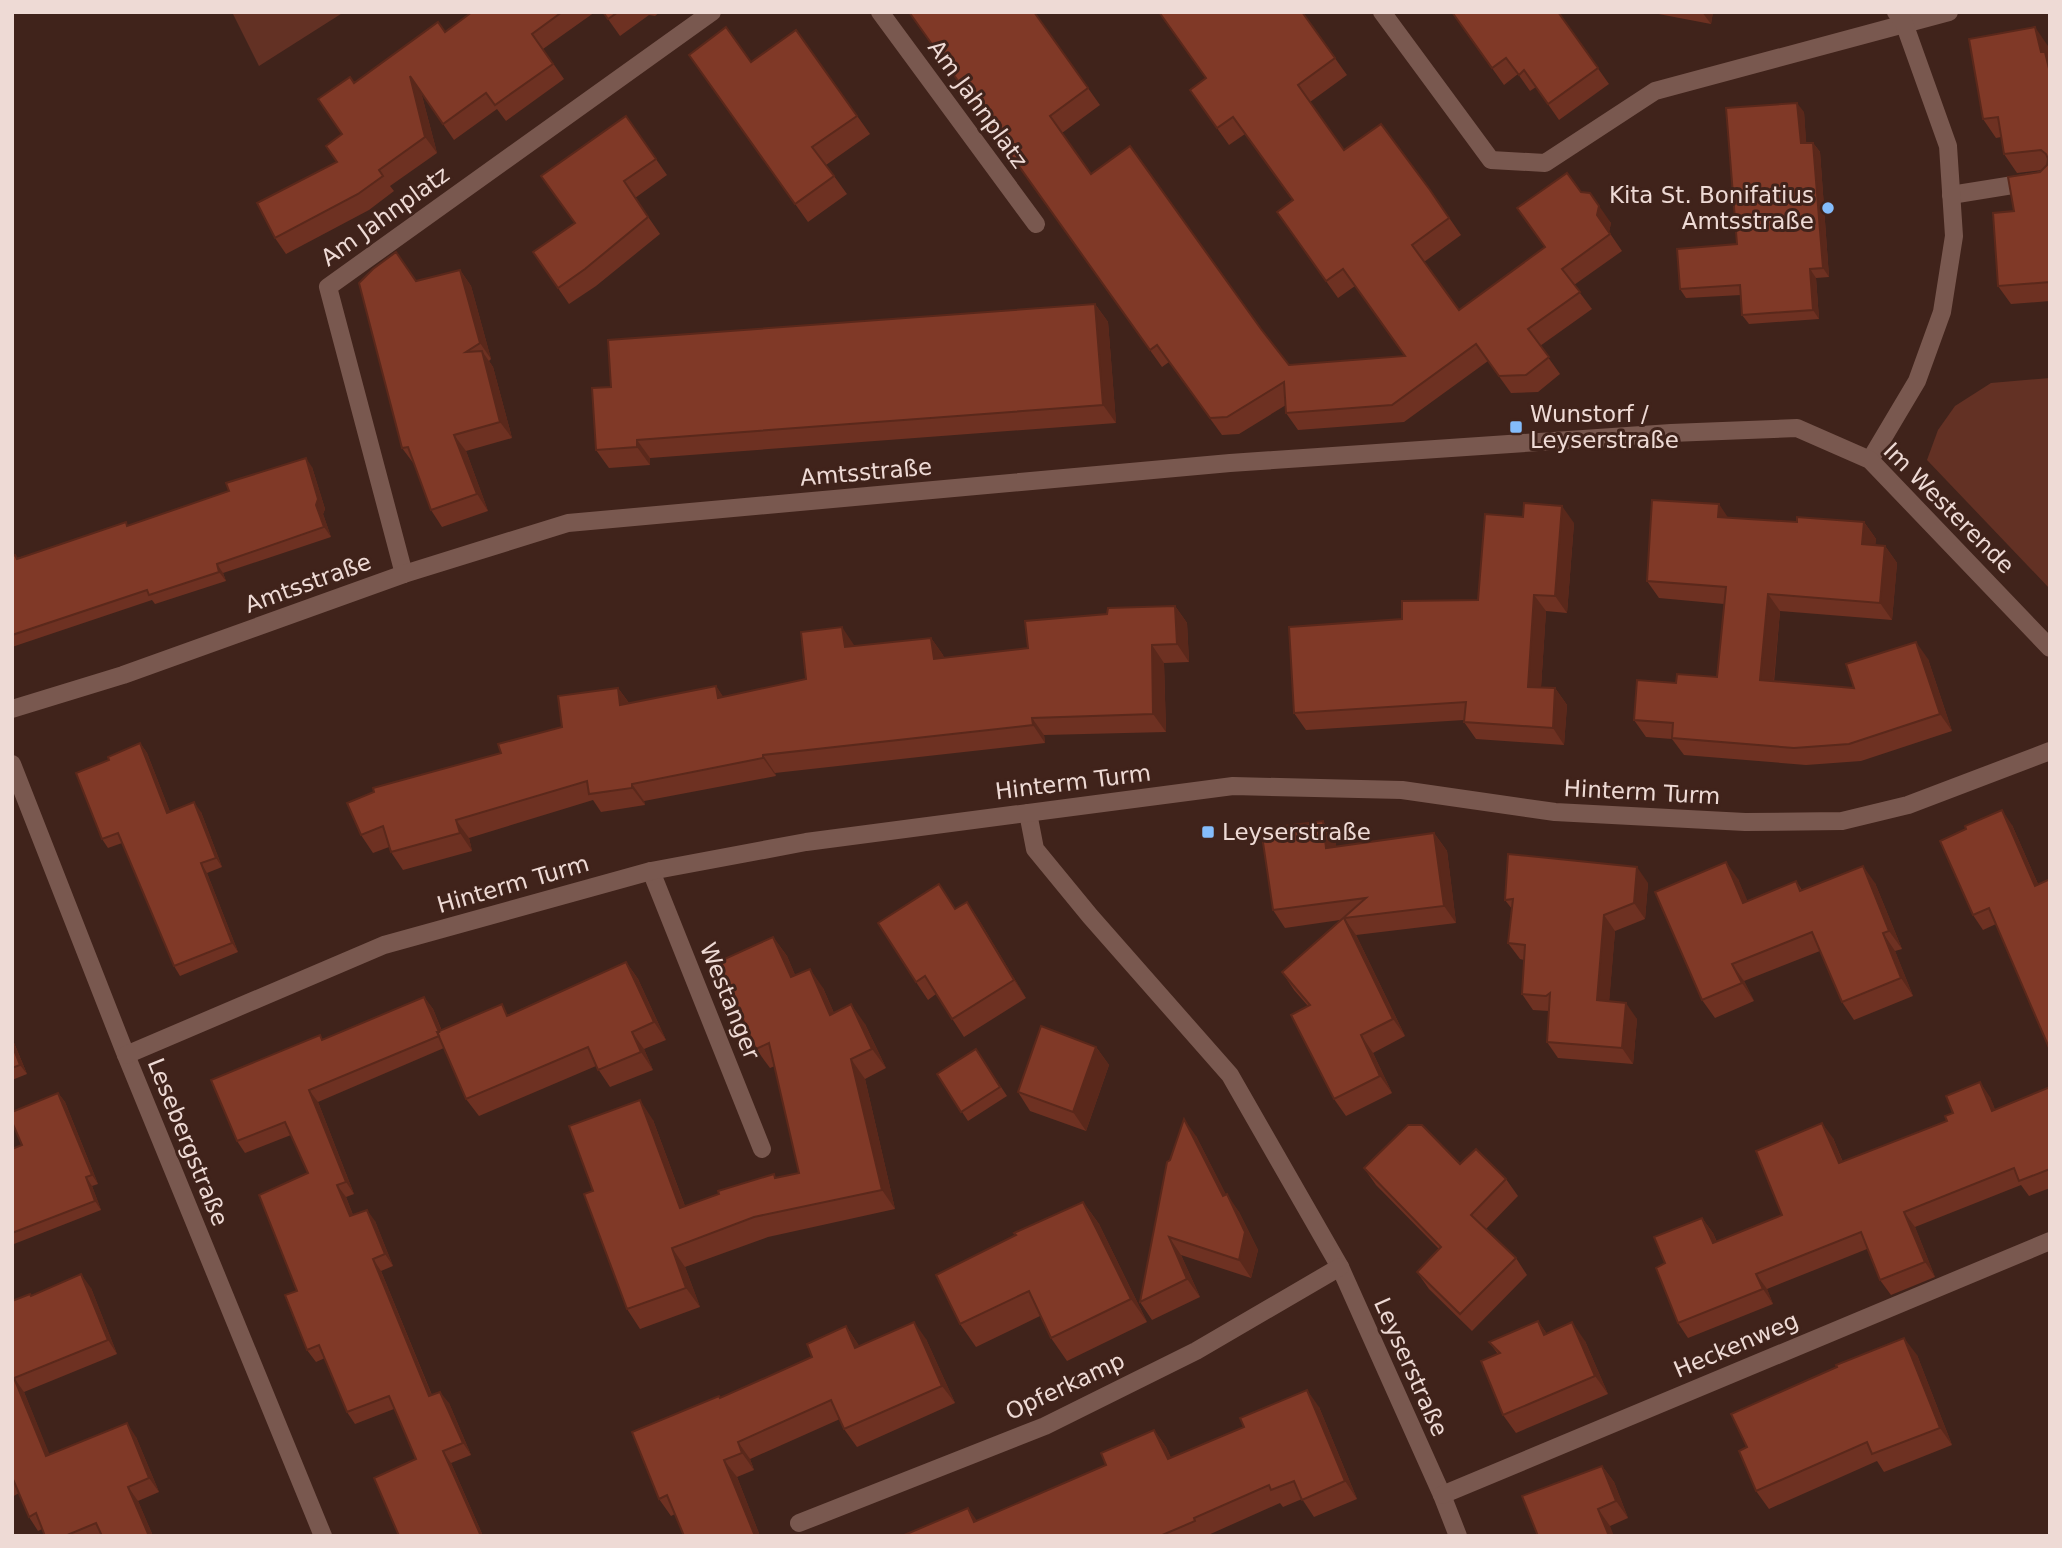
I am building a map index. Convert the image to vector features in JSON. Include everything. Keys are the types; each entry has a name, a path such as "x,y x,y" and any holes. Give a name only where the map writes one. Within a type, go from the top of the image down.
{"street":[{"name":"Am Jahnplatz","path":"404,574 328,287 712,12"},
{"name":"Am Jahnplatz","path":"880,12 1036,224"},
{"path":"1382,12 1491,160 1545,163 1655,91 1900,18 1950,12"},
{"path":"1870,460 1917,381 1942,312 1954,236 1948,146 1900,18"},
{"path":"1951,195 2050,179"},
{"name":"Im Westerende","path":"1754,430 1797,429 1870,460 2050,648"},
{"name":"Amtsstraße","path":"12,709 123,675 404,574 568,523 1230,463 1671,433 1754,430"},
{"name":"Hinterm Turm","path":"126,1055 384,945 652,871 806,842 1233,786 1402,790 1555,813 1745,822 1842,821 1908,805 2050,751"},
{"name":"Lesebergstraße","path":"12,764 126,1055 323,1536"},
{"name":"Leyserstraße","path":"1028,813 1035,849 1090,916 1230,1075 1340,1267 1458,1536"},
{"name":"Westanger","path":"652,871 762,1149"},
{"name":"Heckenweg","path":"1442,1495 2050,1241"},
{"name":"Opferkamp","path":"799,1523 1045,1426 1196,1351 1340,1267"}],"shaded area":[{"path":"232,12 344,12 259,66"},
{"path":"2050,378 2050,589 1927,460 1938,430 1955,406 1991,383"}],"building":[{"path":"472,12 562,12 532,34 553,64 495,105 486,93 443,124 410,76 425,137 379,170 383,176 358,194 275,238 257,203 337,162 326,146 342,134 318,99 350,77 354,83 438,22 445,32"},
{"path":"603,12 618,12 608,19"},
{"path":"909,12 1034,12 1088,88 1050,116 1091,174 1130,146 1289,365 1405,356 1343,269 1326,281 1277,212 1293,200 1233,117 1217,128 1190,90 1206,78 1159,12 1302,12 1335,58 1298,85 1344,150 1381,124 1430,190 1449,218 1412,245 1459,310 1545,247 1517,208 1567,173 1581,192 1590,193 1599,206 1597,215 1610,234 1562,269 1580,292 1528,329 1549,357 1526,375 1499,376 1476,344 1392,405 1286,413 1284,382 1227,417 1210,418 1157,345 1150,350"},
{"path":"1452,12 1558,12 1598,68 1548,104 1524,70 1519,75 1506,58 1492,68"},
{"path":"726,27 751,62 796,30 857,116 812,147 834,176 795,204 689,55"},
{"path":"2035,27 2050,73 2050,282 1998,286 1993,213 2014,211 2008,177 2040,172 2047,165 2048,159 2041,150 2004,154 1998,117 1983,119 1969,39"},
{"path":"1797,103 1801,143 1813,143 1823,268 1810,269 1813,310 1742,315 1740,285 1680,289 1677,249 1737,244 1726,108"},
{"path":"626,116 656,159 624,181 648,217 558,288 533,252 575,223 541,176"},
{"path":"396,252 416,281 460,270 480,343 466,352 482,351 500,422 454,435 477,494 431,510 408,447 402,448 359,283"},
{"path":"1095,304 1103,405 637,440 637,447 596,450 592,388 611,387 608,340"},
{"path":"306,458 318,499 316,505 324,527 217,564 219,572 149,595 147,590 12,635 12,556 15,555 17,559 126,522 127,526 229,491 226,483"},
{"path":"1652,500 1719,504 1718,517 1797,522 1797,517 1864,522 1862,544 1885,546 1880,603 1768,594 1760,680 1854,688 1846,664 1916,642 1940,714 1849,744 1794,748 1672,738 1673,723 1634,720 1637,680 1676,683 1677,674 1717,677 1726,587 1647,581"},
{"path":"1524,503 1562,506 1555,596 1534,595 1528,687 1555,688 1553,728 1464,722 1466,702 1294,713 1289,627 1402,619 1402,601 1478,600 1485,514 1523,517"},
{"path":"1175,606 1177,644 1152,645 1153,714 1032,718 1033,725 763,755 763,758 632,784 632,788 589,794 587,781 456,820 460,833 391,852 383,826 361,835 347,803 374,792 373,788 501,753 498,744 562,727 558,696 618,688 620,705 716,686 718,698 806,679 801,632 842,627 845,647 931,638 934,659 1028,648 1025,621 1107,614 1108,608"},
{"path":"140,743 167,813 194,802 216,858 201,863 232,943 174,966 118,833 102,839 76,773 109,760 108,757"},
{"path":"2002,810 2035,886 2050,879 2050,1050 1989,908 1973,915 1940,841 1966,829 1965,826"},
{"path":"1323,821 1326,848 1434,833 1444,906 1344,918 1393,1019 1361,1035 1380,1076 1334,1099 1291,1015 1310,1005 1282,972 1366,898 1273,910 1261,829"},
{"path":"1508,854 1637,867 1634,903 1604,915 1597,1000 1626,1003 1622,1048 1547,1042 1550,993 1546,996 1522,994 1525,945 1508,943 1513,899 1505,900"},
{"path":"1726,862 1743,903 1796,881 1800,891 1863,866 1889,931 1883,933 1901,978 1842,1002 1812,932 1732,964 1742,983 1702,1000 1655,892"},
{"path":"939,884 955,909 967,902 1014,980 952,1019 925,976 916,982 878,923"},
{"path":"773,937 791,977 810,969 830,1015 851,1004 872,1049 851,1059 882,1190 754,1217 672,1248 686,1288 627,1309 584,1194 593,1191 569,1126 640,1100 680,1208 719,1194 718,1191 774,1174 775,1178 799,1173 769,1043 756,1049 718,962"},
{"path":"626,962 654,1022 632,1032 641,1052 598,1070 588,1047 466,1099 437,1032 502,1004 507,1016"},
{"path":"424,997 439,1036 309,1090 346,1182 337,1185 350,1216 367,1210 385,1254 373,1259 429,1396 440,1392 463,1443 443,1451 481,1536 399,1536 374,1478 416,1459 389,1396 347,1412 319,1345 307,1350 285,1295 297,1291 259,1195 308,1173 285,1122 237,1141 211,1080 320,1035 322,1040"},
{"path":"1041,1026 1096,1047 1073,1112 1018,1092"},
{"path":"12,1045 20,1065 12,1068"},
{"path":"976,1049 1000,1087 961,1112 937,1074"},
{"path":"1980,1082 1992,1111 2050,1087 2050,1169 2019,1181 2014,1168 1904,1212 1925,1262 1880,1280 1861,1232 1756,1274 1763,1289 1678,1323 1656,1268 1665,1263 1654,1237 1702,1218 1713,1243 1782,1215 1756,1151 1822,1123 1839,1163 1947,1121 1945,1116 1953,1113 1946,1096"},
{"path":"58,1093 92,1175 86,1177 95,1201 12,1233 12,1149 22,1145 12,1122 12,1112"},
{"path":"1184,1119 1223,1196 1227,1194 1245,1232 1239,1260 1169,1237 1187,1279 1140,1302 1167,1162"},
{"path":"1408,1125 1422,1125 1460,1164 1476,1149 1506,1179 1471,1215 1516,1258 1460,1314 1417,1272 1441,1247 1364,1168"},
{"path":"1083,1202 1131,1299 1051,1338 1029,1291 960,1324 936,1275 1016,1235 1014,1233"},
{"path":"81,1274 108,1340 14,1378 46,1456 127,1423 149,1478 128,1487 149,1536 102,1536 96,1523 65,1536 45,1536 36,1513 29,1517 12,1477 12,1301 30,1294 31,1296"},
{"path":"1538,1321 1544,1335 1572,1322 1595,1376 1503,1415 1481,1361 1500,1353 1489,1342"},
{"path":"914,1322 942,1386 844,1429 831,1400 738,1442 742,1453 724,1460 755,1536 684,1536 667,1495 659,1499 632,1432 719,1396 720,1398 812,1357 807,1344 846,1326 855,1348"},
{"path":"1904,1338 1940,1428 1872,1454 1867,1442 1756,1491 1739,1451 1747,1447 1731,1414 1837,1367 1836,1365"},
{"path":"1307,1390 1345,1481 1302,1500 1294,1481 1271,1490 1269,1485 1160,1536 902,1536 968,1508 974,1522 1106,1465 1101,1453 1154,1430 1168,1459 1244,1427 1240,1418"},
{"path":"1602,1466 1616,1501 1598,1509 1609,1536 1538,1536 1522,1496"}],"place":[{"name":"Kita St. Bonifatius Amtsstraße","path":"1828,208"},
{"name":"Wunstorf / Leyserstraße","path":"1516,427"},
{"name":"Leyserstraße","path":"1208,832"}]}
